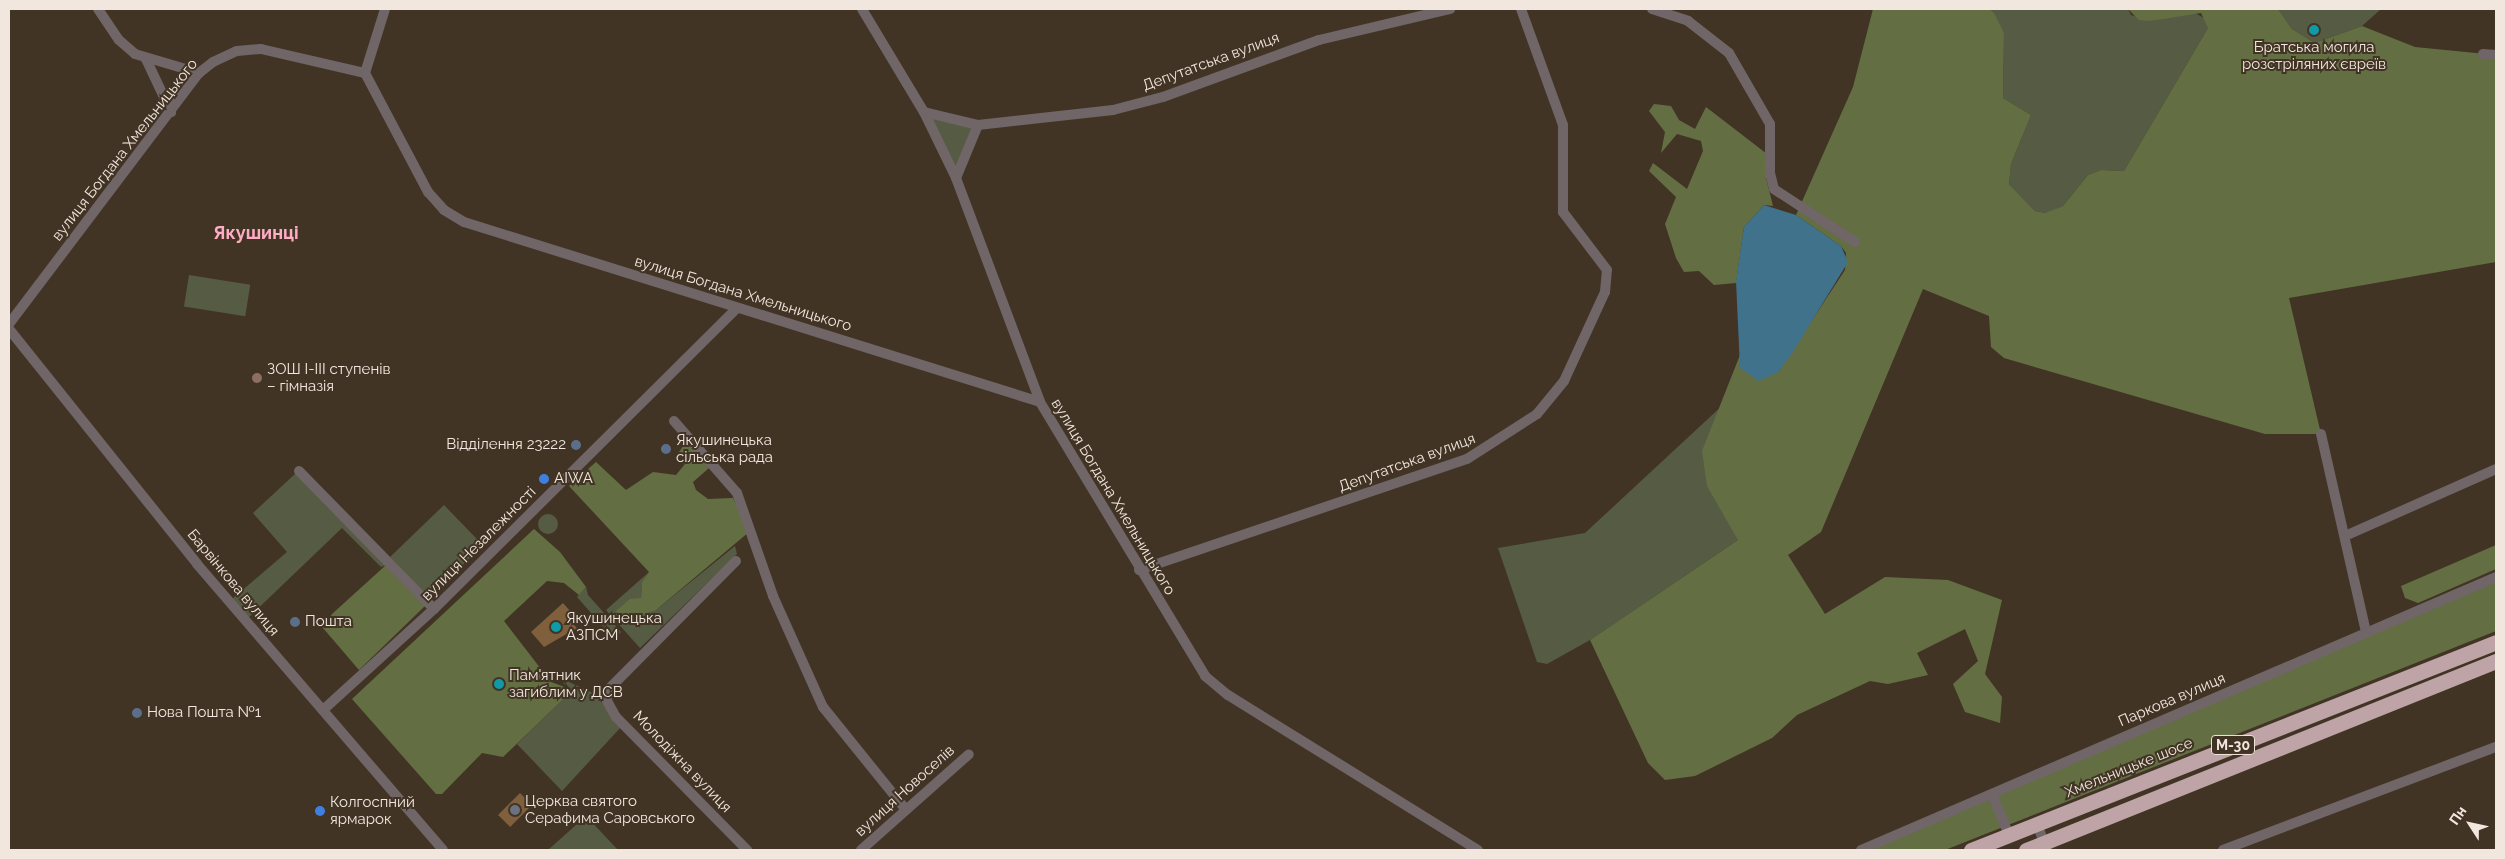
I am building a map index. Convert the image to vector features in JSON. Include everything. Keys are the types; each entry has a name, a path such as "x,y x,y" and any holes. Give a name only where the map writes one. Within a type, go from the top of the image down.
{"highway":[{"name":"Хмельницьке шосе","path":"1971,850 2496,642"},
{"name":"М-30","path":"2026,850 2046,846 2496,661"}],"street":[{"path":"98,9 119,40 146,59 199,73"},
{"path":"365,73 385,9"},
{"path":"861,9 924,112 956,178 1040,402"},
{"name":"Депутатська вулиця","path":"978,125 1137,104 1329,37 1450,9"},
{"name":"Депутатська вулиця","path":"1139,570 1467,459 1537,414 1564,381 1605,292 1607,270 1563,212 1563,125 1521,9"},
{"path":"1652,9 1688,21 1729,53 1770,124 1770,173 1774,189 1855,242"},
{"name":"вулиця Богдана Хмельницького","path":"9,324 199,73 224,55 249,49 365,73 428,192 448,214 736,309 1040,402 1196,665 1217,687 1478,850"},
{"path":"2483,54 2496,55"},
{"path":"146,59 171,112"},
{"path":"924,112 978,125 956,178"},
{"name":"вулиця Незалежності","path":"322,710 434,609 736,309"},
{"name":"Барвінкова вулиця","path":"9,329 197,564 443,850"},
{"path":"674,421 737,493 773,596 824,707 906,810"},
{"path":"2321,434 2366,632"},
{"path":"2345,536 2496,469"},
{"path":"299,471 434,609"},
{"name":"Молодіжна вулиця","path":"736,561 608,690 607,701 616,716 747,850"},
{"name":"Паркова вулиця","path":"1861,850 2496,577"},
{"path":"2223,850 2496,747"},
{"name":"вулиця Новоселів","path":"861,850 969,754"},
{"path":"1992,794 2009,835"},
{"path":"2037,824 2046,846"}],"green space":[{"path":"1873,9 1989,9 1994,13 2004,33 2003,98 2031,115 2011,164 2009,184 2035,211 2045,213 2063,206 2088,175 2101,170 2124,171 2208,28 2201,13 2150,21 2139,20 2128,9 2278,9 2292,29 2315,43 2362,26 2415,47 2496,55 2496,262 2289,298 2321,434 2265,434 2004,358 1991,347 1989,316 1923,289 1821,532 1788,555 1825,614 1885,577 1948,580 2002,600 1985,674 2002,697 2000,723 1965,712 1953,684 1978,661 1965,629 1917,653 1928,675 1888,684 1870,681 1797,715 1772,738 1695,776 1665,780 1648,763 1590,640 1738,540 1707,486 1702,451 1740,355 1740,368 1778,372 1845,270 1846,253 1841,246 1796,215 1853,87"},
{"path":"1989,9 2128,9 2131,15 2150,21 2193,12 2208,20 2208,28 2124,171 2101,170 2088,175 2063,206 2046,213 2035,211 2009,184 2011,164 2031,115 2003,98 2004,33"},
{"path":"2278,9 2381,9 2362,26 2315,43 2292,29"},
{"path":"1654,104 1671,106 1679,120 1695,129 1706,107 1767,154 1766,178 1773,206 1764,205 1744,227 1736,283 1714,285 1699,271 1684,272 1676,258 1665,224 1676,197 1649,171 1653,163 1687,189 1703,151 1701,141 1677,134 1661,153 1665,132 1649,111"},
{"path":"924,112 978,125 956,178"},
{"path":"189,275 250,285 245,316 184,307"},
{"path":"1816,316 1738,540 1590,640 1547,664 1537,662 1498,548 1585,533 1724,404 1740,355 1744,365 1778,372"},
{"path":"686,442 709,468 693,482 696,490 708,499 733,498 749,532 656,610 624,621 616,611 630,599 641,598 642,582 649,572 569,486 596,462 626,490 653,472 676,475 685,464 679,452"},
{"path":"296,473 386,565 381,567 342,528 247,619 232,599 287,552 253,513"},
{"path":"444,505 483,545 429,597 390,557"},
{"path":"548,514 555,517 558,524 555,531 548,534 541,531 538,524 541,517"},
{"path":"534,529 560,552 586,587 579,595 564,583 547,581 504,621 551,682 573,690 503,757 482,753 442,794 436,794 352,699"},
{"path":"2496,545 2496,569 2418,603 2405,598 2401,586"},
{"path":"735,546 737,554 640,648 606,610 649,572 642,582 641,598 656,610"},
{"path":"386,565 426,605 359,670 323,628 332,614"},
{"path":"2496,577 2496,631 1945,850 1861,850"},
{"path":"586,587 588,595 621,632 614,639 577,597"},
{"path":"567,681 595,694 621,727 562,791 517,744 573,690 563,683"},
{"path":"586,816 618,850 548,850"}],"water":[{"path":"1764,205 1796,215 1841,246 1848,262 1791,355 1778,372 1759,381 1740,368 1736,281 1744,227"}],"building":[{"name":"Якушинецька АЗПСМ","path":"563,603 579,621 574,625 577,628 544,647 531,632"},
{"name":"Церква святого Серафима Саровського","path":"520,793 532,805 510,827 498,815"}],"place":[{"name":"Братська могила розстріляних євреїв","path":"2314,30"},
{"name":"ЗОШ І-ІІІ ступенів – гімназія","path":"257,378"},
{"name":"Відділення 23222","path":"576,445"},
{"name":"Якушинецька сільська рада","path":"666,449"},
{"name":"AIWA","path":"544,479"},
{"name":"Пошта","path":"295,622"},
{"name":"Якушинецька АЗПСМ","path":"556,627"},
{"name":"Пам'ятник загиблим у ДСВ","path":"499,684"},
{"name":"Нова Пошта №1","path":"137,713"},
{"name":"Церква святого Серафима Саровського","path":"515,810"},
{"name":"Колгоспний ярмарок","path":"320,811"}],"district":[{"name":"Якушинці","path":"256,233"}]}
